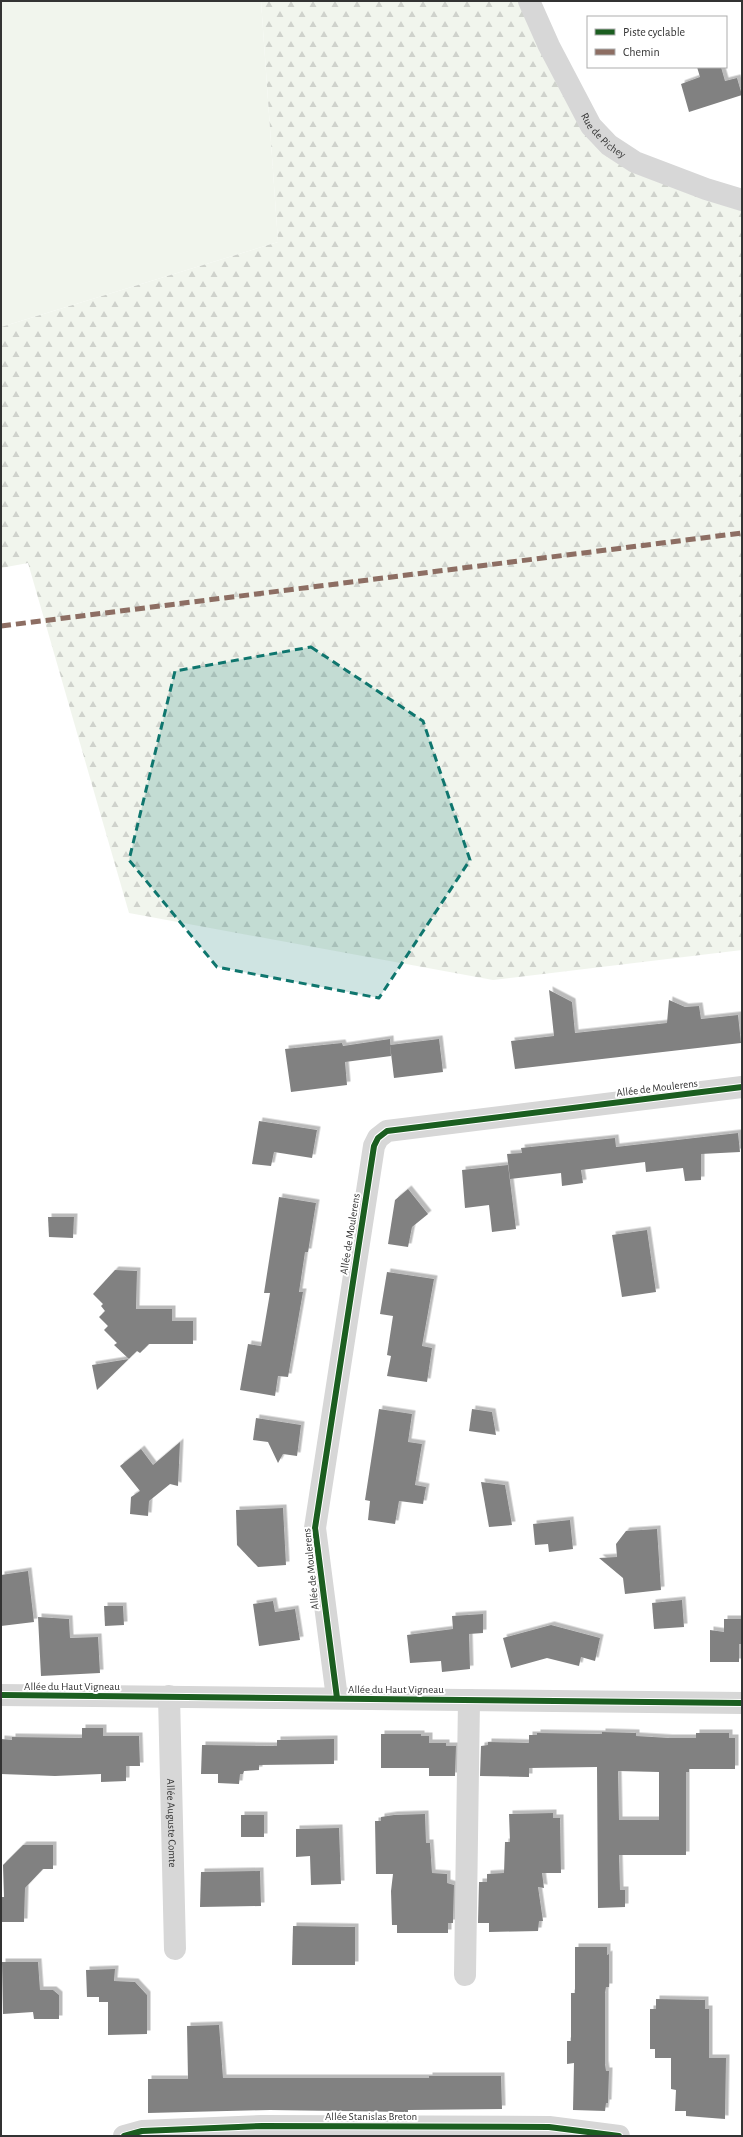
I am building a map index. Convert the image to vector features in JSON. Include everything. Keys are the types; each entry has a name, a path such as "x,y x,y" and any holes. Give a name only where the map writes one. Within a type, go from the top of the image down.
{"street":[{"name":"Rue de Pichey","path":"528,1 548,46 591,126 609,145 635,162 706,189 742,200"},
{"name":"Allée de Moulerens","path":"337,1698 315,1528 374,1146 378,1138 387,1131 742,1087"},
{"name":"Allée du Haut Vigneau","path":"1,1695 742,1703"},
{"name":"Allée Auguste Comte","path":"169,1696 175,1950"},
{"path":"465,1975 469,1700"},
{"name":"Allée Stanislas Breton","path":"124,2136 142,2132 262,2126 549,2127 619,2136"}],"highlighted area":[{"path":"311,647 423,721 470,860 379,998 217,967 129,860 175,671"}],"green space":[{"path":"1,1 261,1 278,242 1,327"},
{"path":"261,1 529,1 609,145 742,200 742,950 493,980 129,913 28,563 1,568 1,327 278,242"}],"building":[{"path":"697,68 721,68 725,81 737,78 742,95 689,112 681,84 700,77"},
{"path":"549,990 572,1002 575,1033 667,1023 669,1000 685,1007 699,1006 701,1019 738,1015 741,1043 515,1069 511,1041 554,1036"},
{"path":"390,1039 391,1056 345,1062 347,1085 291,1092 285,1049 342,1043 343,1046"},
{"path":"439,1039 443,1072 394,1078 390,1045"},
{"path":"259,1121 317,1130 312,1158 274,1152 271,1166 252,1164"},
{"path":"738,1133 740,1152 701,1154 701,1180 685,1181 683,1168 646,1172 645,1162 581,1170 583,1183 562,1186 561,1173 510,1179 507,1154 522,1153 521,1148 615,1138 616,1147"},
{"path":"508,1165 516,1229 492,1232 489,1205 465,1208 462,1170"},
{"path":"408,1189 428,1214 412,1227 408,1247 388,1244 395,1200"},
{"path":"279,1197 316,1203 308,1252 305,1252 299,1292 303,1292 288,1377 278,1376 275,1396 240,1390 248,1344 261,1346 270,1293 264,1293"},
{"path":"48,1217 74,1217 73,1238 49,1237"},
{"path":"647,1230 656,1292 622,1297 612,1235"},
{"path":"115,1270 137,1271 136,1309 172,1309 172,1321 193,1321 193,1344 149,1344 140,1353 137,1351 129,1359 114,1345 117,1343 104,1330 108,1326 99,1317 105,1311 101,1306 103,1304 93,1294"},
{"path":"387,1272 434,1279 422,1346 432,1348 427,1382 387,1376 391,1356 387,1355 393,1316 380,1314"},
{"path":"129,1359 97,1390 92,1365"},
{"path":"379,1409 412,1414 408,1442 422,1444 415,1485 426,1487 423,1504 399,1501 395,1524 368,1520 370,1501 365,1500"},
{"path":"472,1409 492,1412 496,1435 469,1431"},
{"path":"256,1418 301,1425 297,1456 283,1454 278,1463 268,1442 253,1440"},
{"path":"180,1442 178,1486 170,1484 149,1501 148,1516 130,1514 131,1497 140,1491 120,1466 141,1449 153,1465"},
{"path":"481,1482 505,1485 512,1525 489,1527"},
{"path":"283,1508 286,1565 258,1567 237,1545 236,1510"},
{"path":"570,1520 573,1549 549,1552 548,1544 535,1545 533,1524"},
{"path":"657,1529 661,1590 625,1594 623,1578 599,1558 617,1557 616,1544 626,1531"},
{"path":"28,1571 34,1622 1,1626 1,1575"},
{"path":"682,1600 684,1627 654,1629 652,1603"},
{"path":"273,1601 275,1612 295,1609 300,1640 259,1646 253,1604"},
{"path":"104,1606 123,1606 124,1625 105,1626"},
{"path":"483,1614 483,1633 469,1634 470,1669 442,1672 441,1661 410,1663 407,1635 453,1629 452,1616"},
{"path":"38,1617 69,1619 70,1638 98,1637 100,1673 41,1676"},
{"path":"724,1619 742,1619 742,1644 739,1644 739,1662 710,1662 710,1630 724,1632"},
{"path":"551,1625 600,1638 595,1661 581,1657 579,1666 547,1658 511,1668 503,1638"},
{"path":"82,1728 103,1728 103,1736 139,1736 140,1766 126,1766 126,1781 101,1782 101,1774 55,1776 1,1774 1,1739 12,1740 12,1737 82,1738"},
{"path":"602,1732 636,1733 636,1736 696,1738 696,1733 729,1733 729,1738 735,1738 735,1769 689,1769 689,1772 686,1772 686,1855 619,1855 620,1890 625,1890 625,1907 598,1908 597,1767 529,1768 529,1777 480,1776 481,1746 488,1745 488,1742 529,1743 529,1735 537,1735 537,1733 602,1734","holes":["618,1771 659,1772 659,1820 619,1820"]},
{"path":"381,1734 421,1734 421,1736 429,1736 429,1743 446,1743 446,1746 456,1746 455,1776 429,1776 429,1768 381,1768"},
{"path":"334,1739 334,1764 259,1765 259,1770 244,1771 243,1774 240,1774 239,1784 218,1783 218,1774 201,1774 202,1745 277,1746 277,1740"},
{"path":"553,1813 553,1818 560,1818 561,1873 542,1873 544,1888 538,1887 543,1921 539,1921 538,1931 489,1932 489,1923 478,1923 479,1882 487,1882 487,1874 504,1873 505,1842 510,1842 509,1814"},
{"path":"425,1814 426,1843 430,1843 432,1873 447,1874 447,1883 454,1885 453,1923 448,1923 448,1933 397,1933 397,1925 392,1925 391,1891 393,1874 376,1874 375,1821 381,1821 381,1817 394,1815"},
{"path":"241,1815 264,1815 264,1837 241,1837"},
{"path":"339,1828 341,1884 311,1885 310,1856 296,1857 296,1829"},
{"path":"23,1845 53,1845 53,1869 43,1869 25,1888 24,1922 1,1922 1,1897 4,1897 3,1865"},
{"path":"260,1871 261,1906 200,1907 201,1872"},
{"path":"293,1926 355,1927 355,1965 292,1965"},
{"path":"575,1947 607,1947 607,1955 609,1954 609,1987 606,1987 605,1993 605,2064 606,2071 609,2071 608,2103 606,2103 605,2111 573,2110 574,2063 567,2064 567,2041 571,2041 571,1993 575,1993"},
{"path":"2,1962 38,1962 40,1990 53,1990 59,1995 59,2019 34,2019 33,2012 3,2014"},
{"path":"115,1969 114,1981 135,1982 147,1995 147,2034 108,2035 108,2002 99,2002 99,1997 87,1997 86,1970"},
{"path":"656,1999 705,2000 705,2009 709,2009 709,2058 726,2058 725,2119 686,2116 686,2111 675,2111 676,2090 671,2089 671,2058 655,2058 655,2049 650,2049 650,2009 656,2009"},
{"path":"219,2025 223,2078 429,2078 429,2076 501,2076 502,2109 408,2110 408,2112 270,2110 148,2113 148,2079 188,2079 187,2026"}],"marked path":[{"path":"1,626 742,533"}],"cycle path":[{"path":"337,1698 315,1528 374,1146 378,1138 387,1131 742,1087"},
{"path":"1,1695 742,1703"},
{"path":"124,2136 142,2131 262,2126 549,2127 619,2136"}]}
